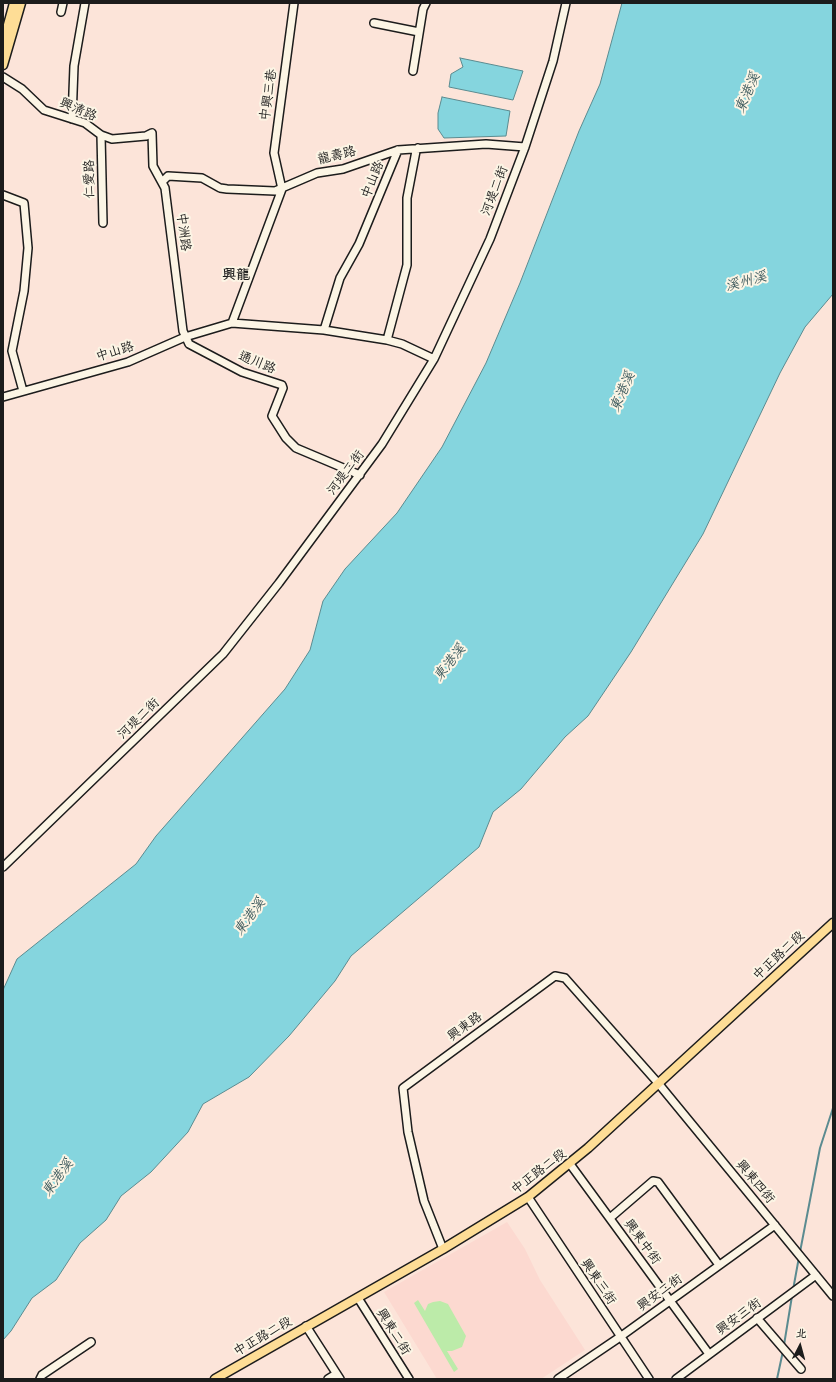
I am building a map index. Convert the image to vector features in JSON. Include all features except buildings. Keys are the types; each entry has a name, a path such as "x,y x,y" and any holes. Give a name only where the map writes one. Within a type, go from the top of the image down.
{"main road":[{"path":"3,43 14,3"},
{"path":"3,65 21,3"},
{"name":"中正路二段","path":"215,1379 443,1249 528,1197 570,1164 833,922"}],"street":[{"path":"61,12 63,3"},
{"path":"72,119 74,66 86,3"},
{"name":"中興三巷","path":"282,189 274,153 294,3"},
{"path":"413,71 423,9 426,3"},
{"name":"河堤二街","path":"3,867 222,654 279,583 382,444 434,359 490,239 524,147 552,61 566,3"},
{"path":"374,23 419,32"},
{"name":"興清路","path":"3,78 22,89 44,110 85,123 101,135 112,139 146,136 152,133"},
{"name":"中洲路","path":"152,133 153,166 165,188 182,331 185,337"},
{"name":"仁愛路","path":"101,135 103,223"},
{"name":"龍壽路","path":"162,182 168,176 202,178 220,188 275,190 282,189 317,173 343,169 398,150 486,144 524,147"},
{"path":"387,340 407,265 407,198 416,151 418,148"},
{"name":"中山路","path":"324,330 340,278 359,244 398,150"},
{"path":"232,324 282,189"},
{"path":"3,195 24,203 28,248 24,291 12,351 23,391"},
{"name":"中山路","path":"3,397 128,362 185,337 232,324 324,330 387,340 402,344 434,359"},
{"name":"通川路","path":"185,337 189,344 242,372 282,385 272,416 286,438 296,448 360,475"},
{"name":"興東路","path":"443,1249 424,1201 408,1132 402,1088 555,976 565,978 658,1083"},
{"name":"興東四街","path":"658,1083 833,1296"},
{"name":"興東中街","path":"570,1164 709,1354"},
{"path":"610,1218 653,1181 658,1182 719,1265"},
{"name":"興東三街","path":"528,1197 649,1379"},
{"name":"興安二街","path":"558,1379 671,1301 775,1225"},
{"name":"興安三街","path":"676,1379 816,1275"},
{"name":"興東二街","path":"358,1298 409,1379"},
{"path":"757,1318 801,1369"},
{"path":"306,1326 338,1376 328,1379"},
{"path":"40,1379 42,1376 91,1342"}],"shaded area":[{"path":"507,1222 525,1249 540,1280 585,1350 541,1379 437,1379 384,1292"}],"green space":[{"path":"418,1300 425,1311 428,1304 433,1302 440,1301 448,1304 466,1336 462,1347 452,1351 447,1351 458,1369 454,1372 414,1303"}],"water":[{"path":"622,3 833,3 833,294 805,327 780,373 703,534 631,652 588,716 565,737 521,789 493,812 479,847 351,956 335,981 289,1036 249,1077 203,1104 188,1132 151,1172 121,1196 106,1220 80,1243 56,1280 32,1298 11,1331 3,1340 3,990 17,959 136,864 156,836 285,689 310,650 323,601 345,569 397,513 442,447 486,363 520,283 579,131 600,84"},
{"path":"460,58 523,71 513,100 449,87 451,74 463,67"},
{"path":"442,97 510,111 506,136 444,138 438,129 438,113"}],"waterway":[{"path":"800,1252 820,1148 833,1108"},
{"path":"793,1290 799,1257"},
{"path":"784,1345 792,1296"},
{"path":"777,1379 783,1351"}],"district":[{"name":"興龍","path":"236,275"}],"water label":[{"name":"東港溪","path":"748,93"},
{"name":"溪州溪","path":"746,282"},
{"name":"東港溪","path":"623,392"},
{"name":"東港溪","path":"450,663"},
{"name":"東港溪","path":"250,917"},
{"name":"東港溪","path":"58,1178"}]}
